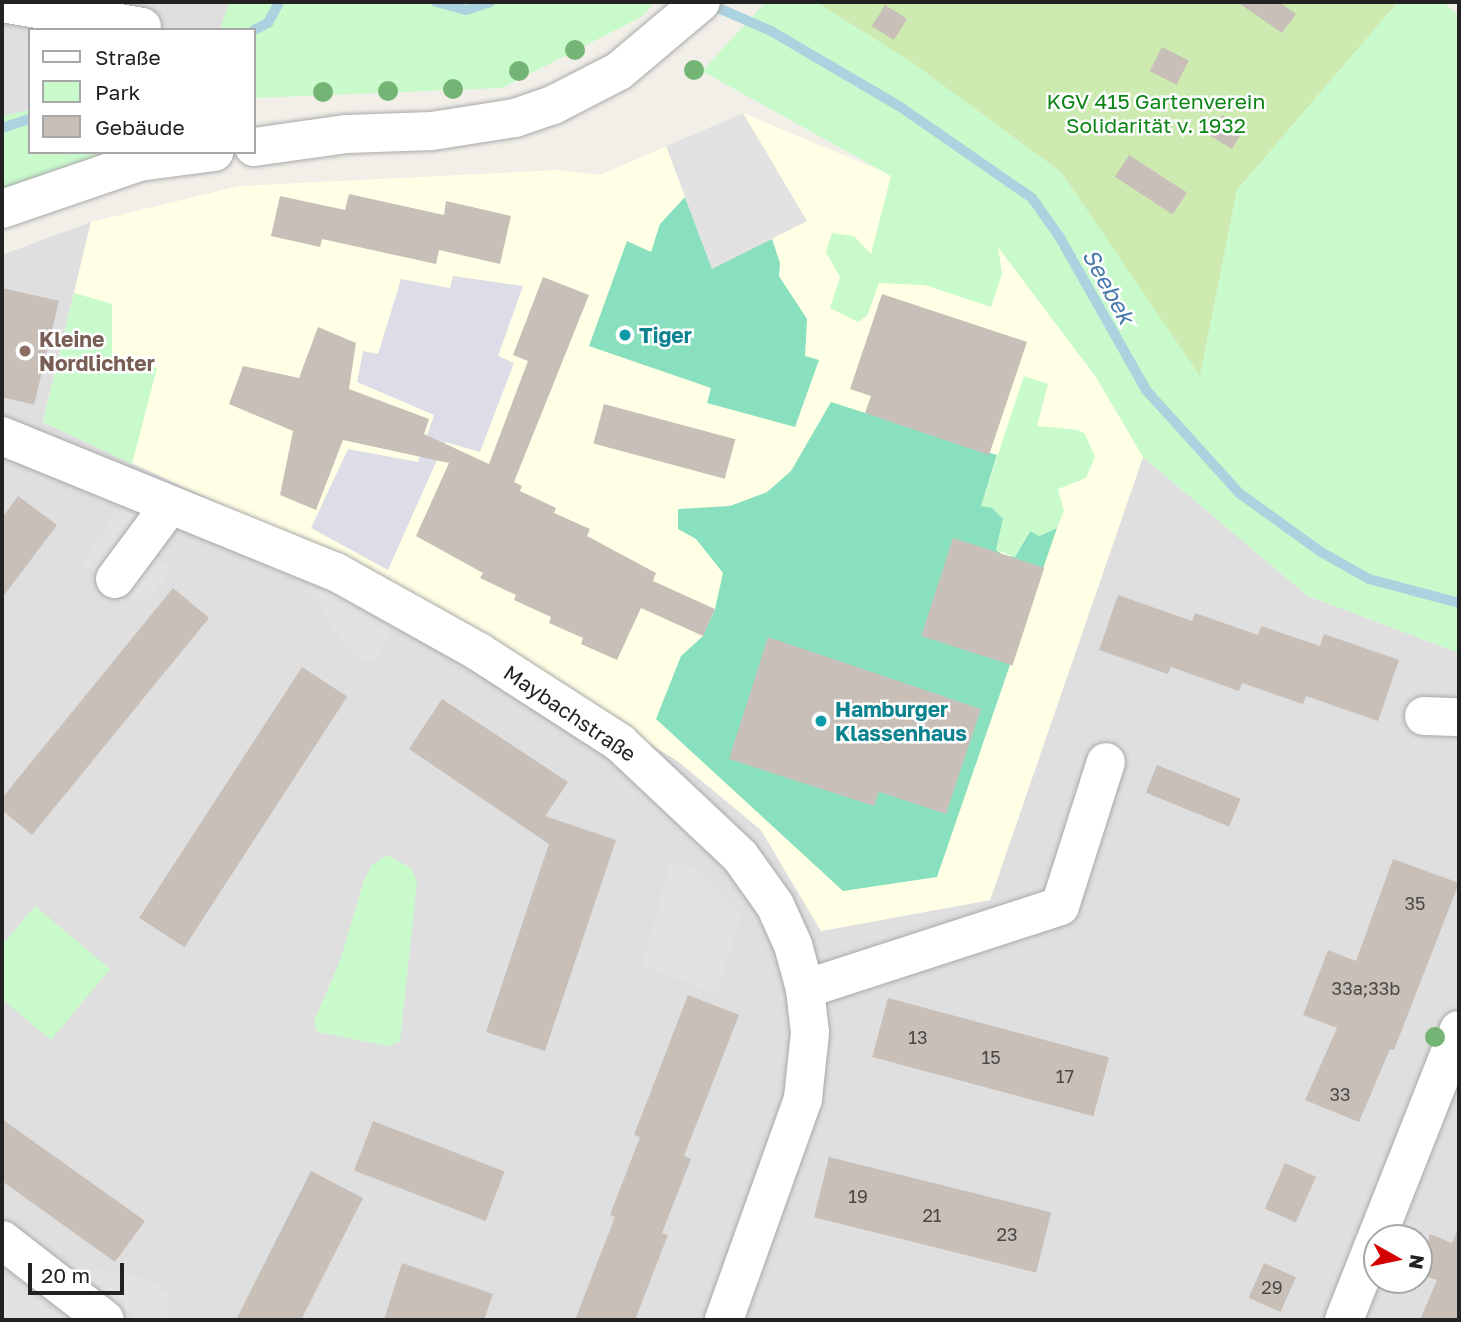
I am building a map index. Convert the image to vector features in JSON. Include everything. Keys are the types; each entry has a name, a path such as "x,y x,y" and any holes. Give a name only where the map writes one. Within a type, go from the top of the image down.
{"street":[{"path":"2,3 148,19"},
{"path":"256,147 347,134 432,131 515,118 592,87 646,52 689,13"},
{"path":"2,209 138,157 184,154"},
{"name":"Maybachstraße","path":"2,436 336,572 480,652 620,743 740,856 775,905 805,989 810,1033 803,1099 724,1320"},
{"path":"115,579 170,505"},
{"path":"805,989 1060,906 1105,762"},
{"path":"1344,1320 1459,1030"},
{"path":"2,1240 105,1320"}],"shaded area":[{"path":"2,2 229,2 221,28 28,28 28,110 2,116"},
{"path":"743,113 891,175 997,245 1096,377 1143,457 990,900 821,931 761,830 679,762 387,581 43,422 91,222 239,186 558,170 600,175"},
{"path":"743,113 807,221 712,269 666,146"},
{"path":"91,222 43,422 387,581 679,762 761,830 821,931 990,900 1143,457 1308,596 1459,653 1459,1320 2,1320 2,255"},
{"path":"453,276 523,286 498,356 514,363 480,452 445,442 388,570 311,528 348,449 418,462 434,415 357,382 363,351 378,354 401,279 450,288"},
{"path":"121,502 173,524 155,555 171,569 147,603 82,565"},
{"path":"299,570 396,617 374,663 354,655 332,628"},
{"path":"671,860 705,875 741,914 717,994 642,965"},
{"path":"71,1264 151,1280 170,1296 165,1320 138,1320"},
{"path":"2,1272 60,1318 59,1320 2,1320"}],"green space":[{"path":"229,2 655,2 641,17 502,88 256,98 256,28 221,28"},
{"path":"766,2 816,2 914,64 1061,172 1200,376 1237,190 1398,2 1442,2 1459,15 1459,653 1308,596 1143,457 1096,377 998,247 1002,274 991,307 925,285 879,283 867,316 858,322 830,308 840,277 826,252 832,233 854,236 871,254 891,176 702,71"},
{"name":"KGV 415 Gartenverein Solidarität v. 1932","path":"816,2 1398,2 1237,190 1200,377 1061,172 914,64"},
{"path":"28,110 28,154 102,154 100,163 2,194 2,116"},
{"path":"685,197 712,268 772,239 780,263 779,276 807,319 805,356 819,360 795,427 707,403 711,388 589,346 627,241 651,252 660,224"},
{"path":"74,293 112,304 112,354 157,368 132,464 43,422"},
{"path":"1024,376 1048,384 1037,426 1078,430 1085,434 1095,457 1086,478 1058,489 1064,511 1057,528 1038,536 1029,531 1015,557 996,550 1003,519 981,506"},
{"path":"831,402 997,455 981,506 992,508 1003,519 996,550 1003,555 1015,557 1030,531 1039,536 1057,528 937,877 843,891 656,719 681,656 703,636 715,609 723,573 696,539 678,529 678,509 730,506 767,492 791,471"},
{"path":"387,855 411,868 417,882 400,1042 388,1046 317,1032 314,1021 340,961 364,880 372,865"},
{"path":"35,906 110,969 51,1040 2,999 2,945"}],"building":[{"path":"1237,2 1279,2 1296,14 1282,33"},
{"path":"885,5 907,19 894,40 872,26"},
{"path":"1162,47 1189,61 1176,85 1150,71"},
{"path":"1222,115 1244,128 1232,149 1210,136"},
{"path":"1129,155 1187,193 1173,214 1115,177"},
{"path":"349,194 444,215 446,201 511,216 500,264 439,250 436,264 322,239 320,247 271,236 280,196 345,210"},
{"path":"543,277 589,295 514,482 522,486 520,491 556,508 554,513 590,529 587,536 656,573 653,581 715,609 703,636 641,608 617,660 581,644 583,638 549,623 551,617 514,600 516,595 480,578 483,573 416,536 449,463 343,440 316,510 280,495 293,431 229,404 243,366 299,378 318,327 356,343 349,389 429,419 424,434 489,464 528,361 513,355"},
{"name":"Kleine Nordlichter","path":"2,288 59,301 34,405 2,397"},
{"path":"882,294 1027,342 989,455 865,413 871,396 850,389"},
{"path":"604,404 735,439 725,479 593,444"},
{"path":"18,496 57,525 2,598 2,518"},
{"path":"953,538 1044,568 1012,666 921,636"},
{"path":"173,588 209,618 32,835 2,810 2,798"},
{"path":"1118,595 1192,621 1195,613 1258,635 1261,626 1320,646 1324,634 1399,660 1378,721 1306,696 1303,704 1242,683 1239,691 1171,667 1168,674 1099,650"},
{"name":"Hamburger Klassenhaus","path":"768,637 981,709 946,814 879,792 874,806 729,759"},
{"path":"302,667 347,696 184,947 139,918"},
{"path":"442,699 568,782 545,816 616,840 545,1051 486,1032 549,844 409,749"},
{"path":"1157,765 1240,799 1229,827 1146,793"},
{"path":"1393,859 1459,883 1394,1050 1390,1049 1359,1122 1305,1100 1337,1028 1303,1015 1328,950 1356,961"},
{"path":"688,995 739,1015 684,1156 691,1159 662,1233 668,1235 635,1320 575,1320 615,1217 610,1215 640,1137 634,1135"},
{"path":"888,998 1109,1057 1093,1116 872,1057"},
{"path":"2,1119 145,1221 115,1262 2,1181"},
{"path":"373,1121 505,1172 486,1221 354,1170"},
{"path":"829,1157 1051,1212 1036,1273 814,1217"},
{"path":"1285,1163 1316,1177 1296,1223 1265,1209"},
{"path":"311,1171 363,1198 301,1320 236,1320"},
{"path":"1459,1227 1459,1320 1420,1320 1437,1280 1433,1279 1433,1235 1452,1243"},
{"path":"402,1263 493,1294 484,1320 384,1320"},
{"path":"1264,1263 1296,1277 1281,1312 1249,1298"}],"waterway":[{"name":"Seebek","path":"256,29 268,23 279,2"},
{"name":"Seebek","path":"436,2 466,10 491,2"},
{"name":"Seebek","path":"709,4 771,31 902,108 1032,198 1059,236 1146,390 1239,493 1321,552 1369,579 1459,603"},
{"name":"Seebek","path":"2,128 28,120"}],"place":[{"name":"Tiger","path":"625,335"},
{"name":"Kleine Nordlichter","path":"25,351"},
{"name":"Hamburger Klassenhaus","path":"821,721"}]}
